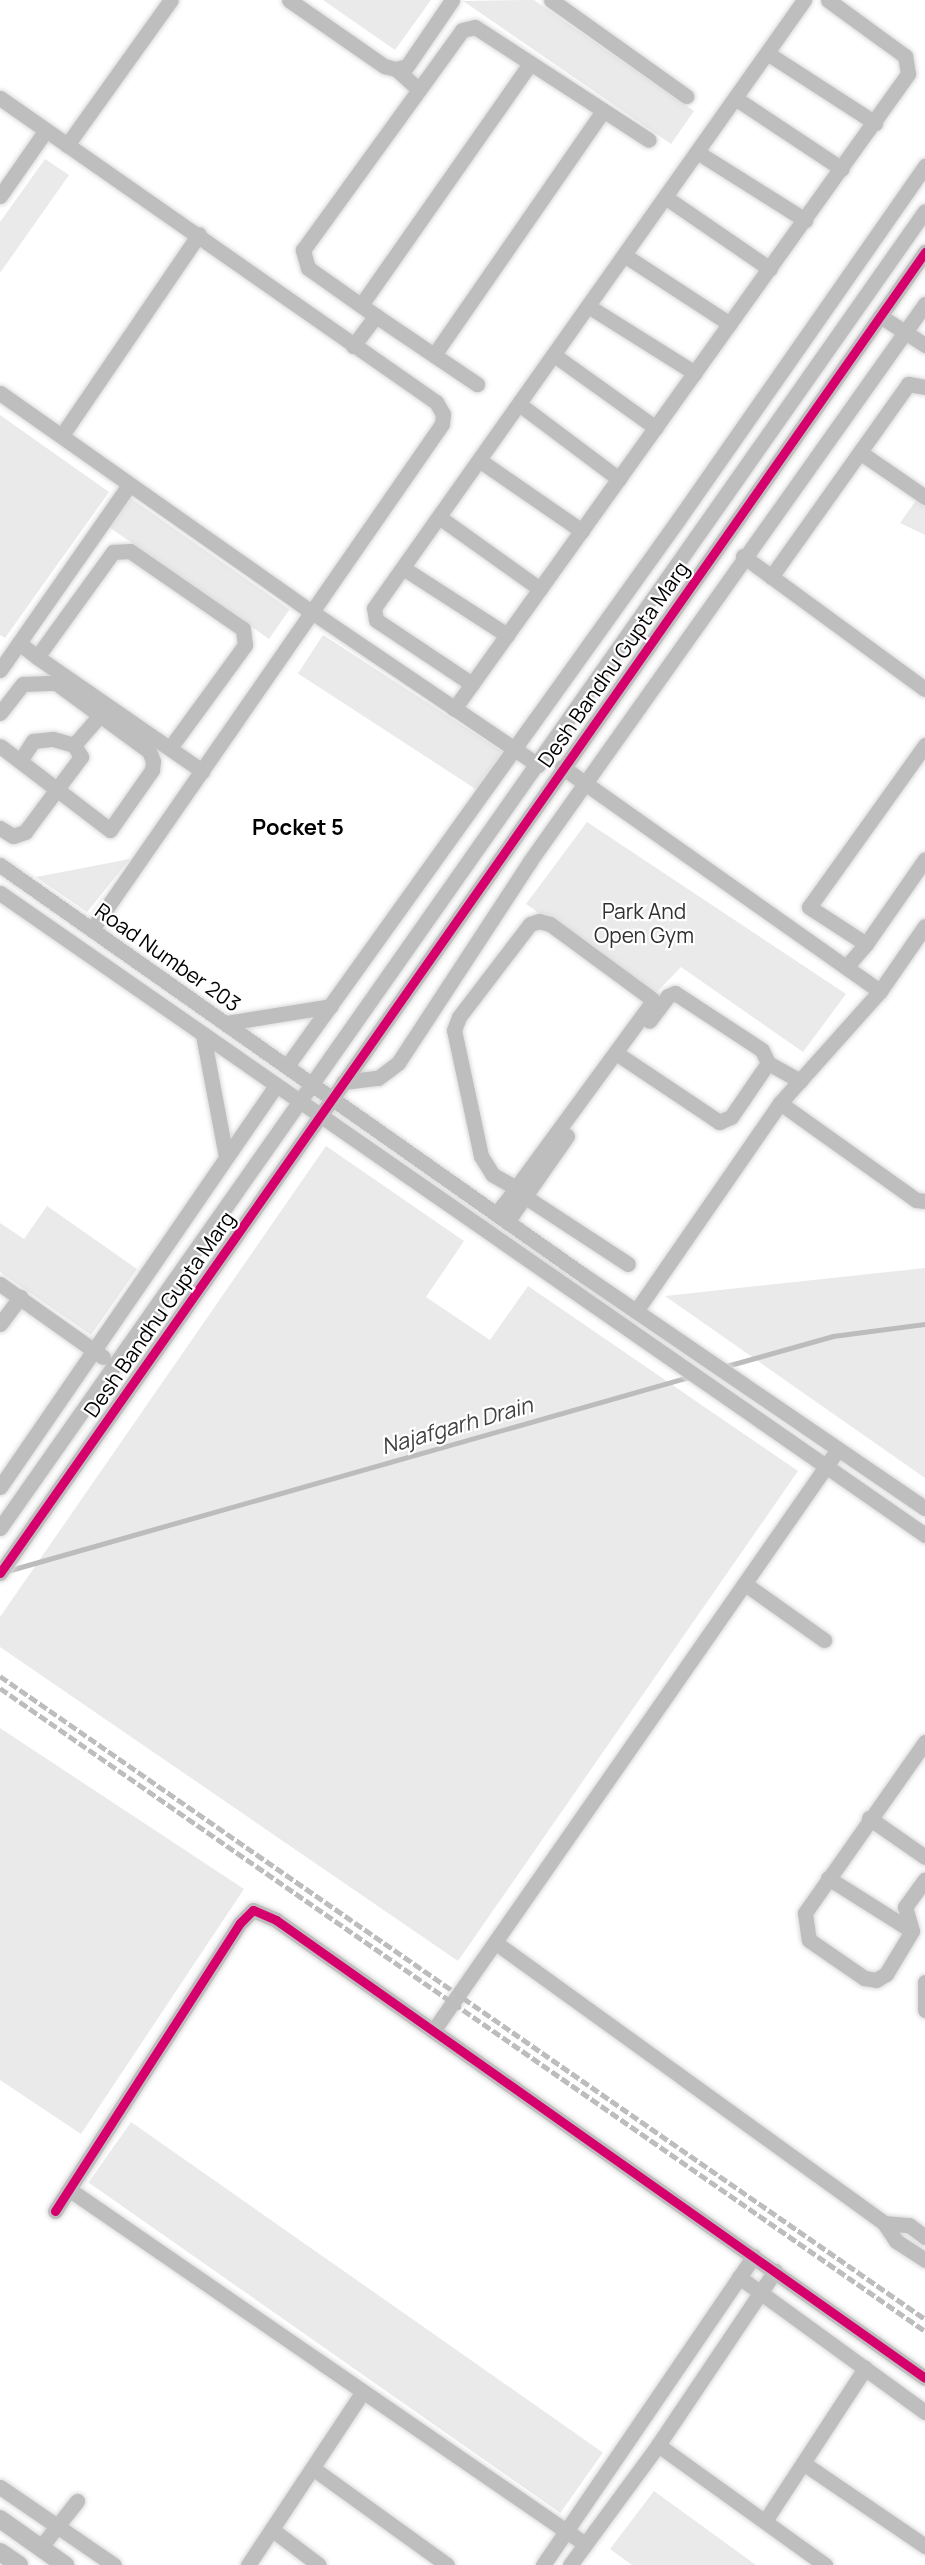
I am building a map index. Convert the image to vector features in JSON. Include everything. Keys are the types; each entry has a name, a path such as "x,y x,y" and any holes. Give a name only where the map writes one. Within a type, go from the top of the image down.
{"main road":[{"path":"0,2519 65,2565"},
{"path":"0,2552 19,2565"}],"street":[{"path":"67,145 171,0"},
{"path":"289,0 384,66 396,69 419,90"},
{"path":"396,69 407,66 452,0"},
{"path":"550,0 686,96"},
{"path":"472,684 376,620 374,608 804,0"},
{"path":"454,709 842,170 908,74 905,56 828,0"},
{"path":"477,384 308,268 303,250 467,27 475,27 649,140"},
{"path":"767,52 875,123"},
{"path":"361,305 530,64"},
{"path":"0,98 199,234 353,346 436,402 443,414 442,424 92,929"},
{"path":"735,98 842,170"},
{"path":"434,355 603,111"},
{"path":"0,196 46,130"},
{"path":"697,152 805,220"},
{"path":"287,1066 514,750 925,166"},
{"path":"665,197 770,269"},
{"name":"Desh Bandhu Gupta Marg","path":"0,1528 112,1365 538,765 925,211"},
{"path":"62,435 199,234"},
{"name":"Desh Bandhu Gupta Marg","path":"0,1573 562,767 925,252"},
{"path":"624,255 730,324"},
{"path":"343,1082 378,1078 398,1063 585,783 743,556 925,304"},
{"path":"588,306 695,374"},
{"path":"353,346 376,316"},
{"path":"880,316 925,345"},
{"path":"554,355 656,428"},
{"path":"771,578 908,384 925,387"},
{"path":"0,393 312,612 538,765"},
{"path":"519,404 620,479"},
{"path":"861,453 925,497"},
{"path":"479,460 582,531"},
{"path":"2,663 19,643 129,485"},
{"path":"439,517 540,589"},
{"path":"37,657 113,552 130,551 139,557 243,629 245,645 170,748"},
{"path":"743,556 924,686"},
{"path":"403,568 507,635"},
{"path":"19,643 202,771"},
{"path":"0,713 23,684 44,680 56,683 149,751 152,770 110,830 0,746"},
{"path":"74,745 99,716"},
{"path":"0,828 13,836 21,836 81,757 74,745 53,739 33,741 20,761"},
{"path":"866,944 811,909 809,903 925,745"},
{"path":"562,767 880,991"},
{"path":"846,967 866,944 925,859"},
{"name":"Road Number 203","path":"0,865 502,1218 925,1508"},
{"name":"Road Number 203","path":"0,893 276,1086 828,1464 925,1535"},
{"path":"502,1218 520,1192 652,999 550,924 539,921 530,924 459,1017 454,1030 480,1156 493,1175 520,1192 628,1264"},
{"path":"636,1311 780,1103 880,991 925,926"},
{"path":"520,1192 668,996 675,993 762,1050 768,1062 800,1081"},
{"path":"226,1023 331,1006"},
{"path":"203,1035 226,1157"},
{"path":"622,1057 719,1122 730,1117 768,1062"},
{"path":"0,1487 96,1352 276,1086"},
{"path":"780,1103 916,1200 925,1201"},
{"path":"0,1284 112,1365"},
{"path":"1,1326 20,1297"},
{"path":"433,2031 839,1448"},
{"path":"745,1584 824,1640"},
{"path":"925,1742 869,1818 805,1913 809,1940 864,1978 876,1980 886,1974 912,1931 905,1907 925,1879"},
{"path":"869,1818 925,1857"},
{"path":"828,1878 912,1931"},
{"path":"55,2211 240,1923 253,1910 276,1920 925,2378"},
{"path":"496,1943 884,2223 896,2241 925,2260"},
{"path":"925,1982 925,2010"},
{"path":"70,2190 361,2394 585,2544"},
{"path":"884,2223 909,2224 925,2237"},
{"path":"543,2565 754,2256"},
{"path":"570,2565 658,2445 775,2271"},
{"path":"739,2277 925,2412"},
{"path":"765,2521 865,2368"},
{"path":"248,2565 274,2531 361,2394"},
{"path":"658,2445 825,2565"},
{"path":"803,2463 925,2546"},
{"path":"314,2469 447,2565"},
{"path":"0,2487 114,2565"},
{"path":"40,2548 59,2528 77,2501"},
{"path":"274,2531 320,2565"}],"green space":[{"path":"323,0 431,0 395,50"},
{"path":"534,0 694,111 671,144 463,1"},
{"path":"45,159 69,175 0,273 0,222"},
{"path":"0,415 109,492 5,638 0,635"},
{"path":"922,492 925,494 925,535 900,523"},
{"path":"129,497 290,609 269,639 108,526"},
{"path":"323,635 502,752 477,790 298,674"},
{"name":"Park And Open Gym","path":"587,822 846,994 803,1052 681,967 655,994 526,904"},
{"path":"130,859 87,912 36,877"},
{"path":"326,1146 464,1241 426,1297 490,1340 528,1286 798,1471 458,1961 0,1647 0,1617"},
{"path":"47,1206 137,1269 91,1335 0,1272 0,1223 24,1239"},
{"path":"925,1268 925,1478 665,1296"},
{"path":"0,1728 244,1889 81,2134 0,2080"},
{"path":"131,2122 603,2452 560,2513 89,2183"},
{"path":"654,2491 756,2565 632,2565 610,2549"}],"waterway":[{"name":"Najafgarh Drain","path":"723,1367 833,1336 925,1324"},
{"name":"Najafgarh Drain","path":"7,1571 689,1377"}],"railway":[{"path":"0,1676 925,2319"},
{"path":"0,1688 925,2331"}],"cycle path":[{"path":"0,1573 925,252"},
{"path":"55,2211 240,1923 253,1910 276,1920 925,2378"}],"district":[{"name":"Pocket 5","path":"298,828"}]}
